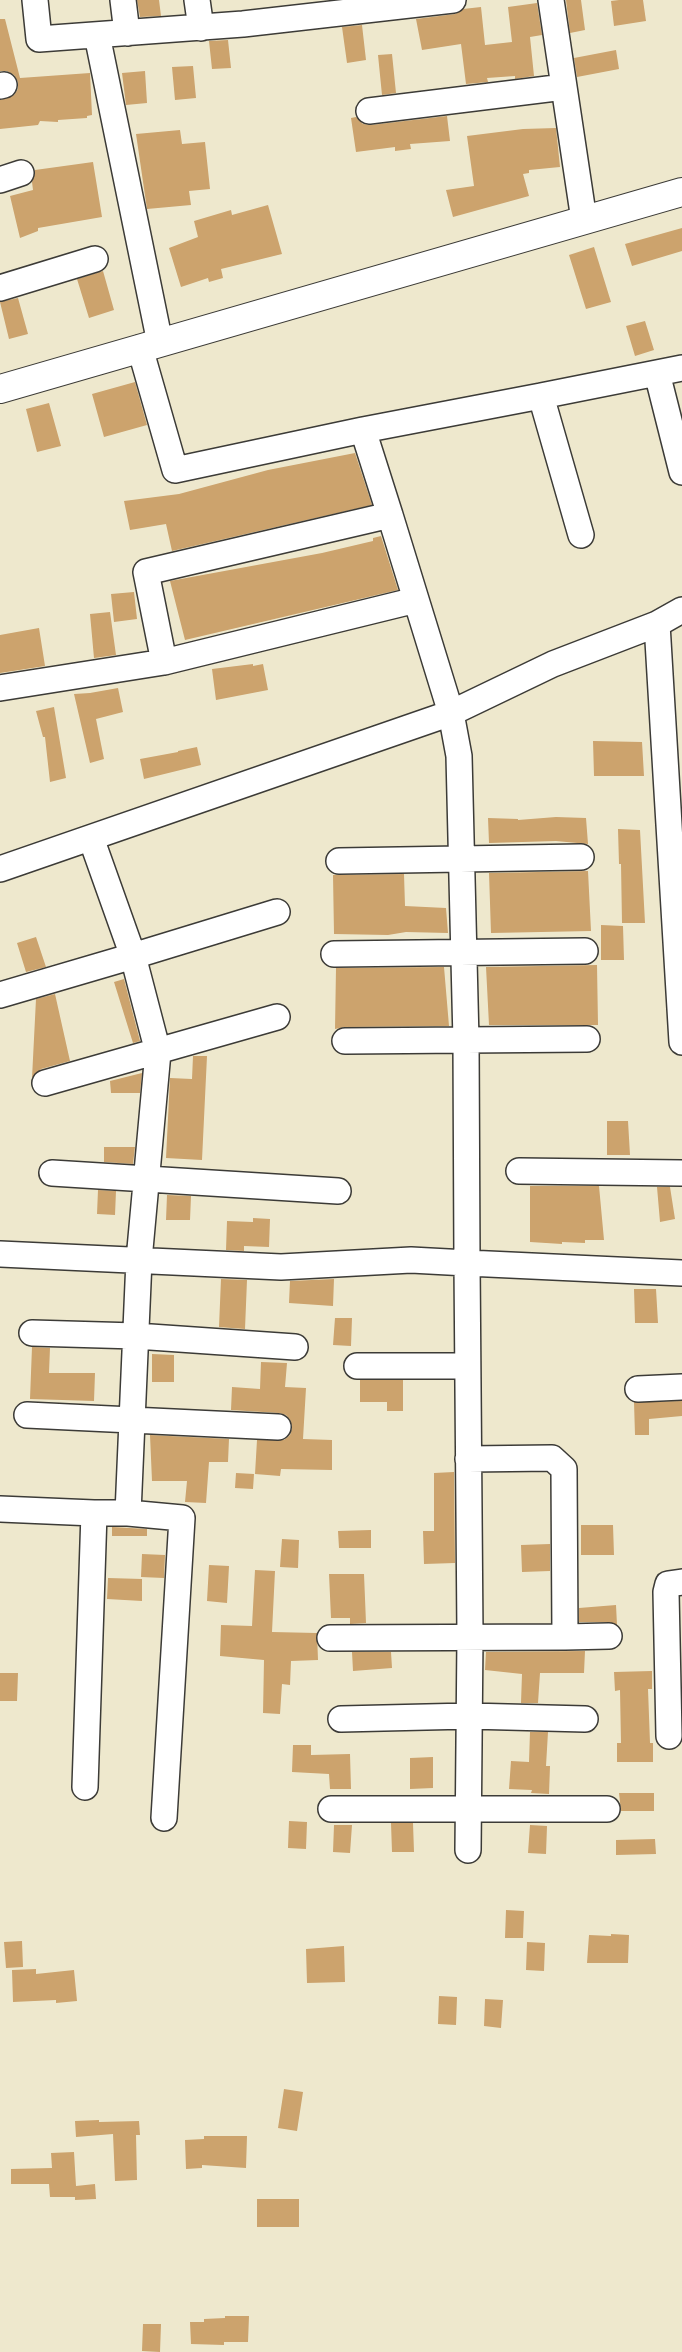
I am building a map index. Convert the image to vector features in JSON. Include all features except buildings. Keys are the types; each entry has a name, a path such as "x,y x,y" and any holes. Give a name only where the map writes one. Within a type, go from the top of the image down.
{"main road":[{"path":"0,389 682,192"}],"street":[{"path":"35,0 39,39 201,28 276,11 453,0"},
{"path":"123,0 127,33"},
{"path":"198,0 201,28"},
{"path":"552,0 584,220"},
{"path":"97,35 150,346 175,470 363,430 682,368"},
{"path":"370,111 564,87"},
{"path":"0,288 95,259"},
{"path":"657,373 682,472"},
{"path":"541,396 580,535"},
{"path":"363,430 450,714 459,756 466,1041 470,1636 468,1850"},
{"path":"164,662 146,572 390,515"},
{"path":"0,688 164,662 416,600"},
{"path":"0,869 450,714 553,664 657,624 682,610"},
{"path":"657,624 680,968 682,1042"},
{"path":"92,838 133,956 158,1052 139,1260 128,1513"},
{"path":"339,861 581,857"},
{"path":"0,995 277,912"},
{"path":"334,954 585,951"},
{"path":"45,1083 277,1017"},
{"path":"345,1041 587,1039"},
{"path":"519,1171 682,1173"},
{"path":"52,1173 338,1191"},
{"path":"0,1254 281,1267 411,1260 682,1273"},
{"path":"32,1333 136,1336 295,1347"},
{"path":"357,1366 467,1366"},
{"path":"638,1389 682,1387"},
{"path":"27,1415 278,1427"},
{"path":"468,1458 552,1458 564,1469 565,1637"},
{"path":"0,1509 128,1513 182,1518 164,1818"},
{"path":"85,1787 94,1513"},
{"path":"669,1736 666,1592 668,1584 682,1582"},
{"path":"330,1638 609,1636"},
{"path":"342,1719 469,1716 586,1719"},
{"path":"331,1809 607,1809"}]}
